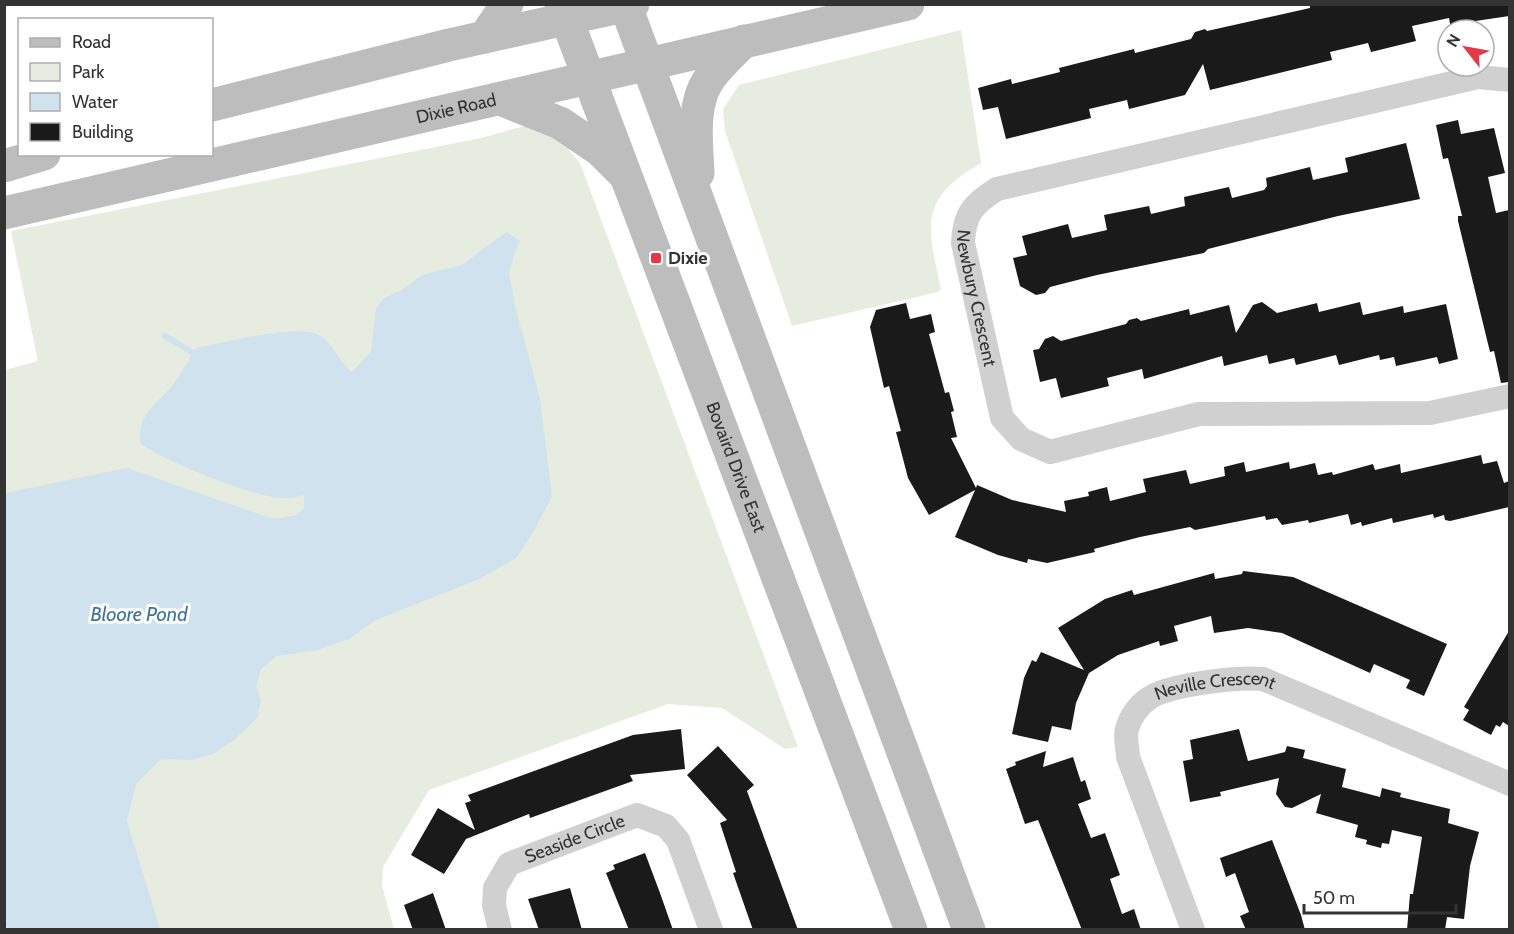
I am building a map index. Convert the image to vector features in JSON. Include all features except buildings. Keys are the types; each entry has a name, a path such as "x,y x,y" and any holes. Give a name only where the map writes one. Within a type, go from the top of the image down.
{"main road":[{"path":"485,37 507,4"},
{"name":"Dixie Road","path":"4,213 649,65 744,40 908,4"},
{"path":"213,105 485,37 564,13 628,5 969,930"},
{"name":"Bovaird Drive East","path":"564,13 911,930"},
{"path":"698,199 696,121 702,92 713,75 744,40"},
{"path":"500,99 560,123 600,150 625,174"},
{"path":"4,166 37,156"}],"street":[{"name":"Newbury Crescent","path":"1509,80 1478,77 998,189 977,201 964,224 963,243 1002,418 1021,439 1050,452 1199,414 1430,413 1509,396"},
{"name":"Neville Crescent","path":"1193,930 1128,757 1126,730 1135,712 1149,698 1166,691 1242,677 1263,679 1285,686 1509,784"},
{"name":"Seaside Circle","path":"500,930 494,905 495,888 509,864 637,815 666,826 678,840 711,930"}],"green space":[{"path":"961,30 981,163 946,189 937,202 932,216 932,248 941,289 938,292 792,326 725,131 723,109 739,85"},
{"path":"550,119 550,127 580,163 798,747 785,749 722,708 668,704 429,790 383,867 382,886 394,929 5,930 5,370 38,361 11,231 481,138"}],"water":[{"name":"Bloore Pond","path":"506,232 520,241 509,273 515,306 540,399 552,496 534,531 516,558 479,579 376,620 349,639 318,650 277,656 261,669 256,686 261,701 257,718 234,740 213,754 192,760 161,759 136,784 127,821 160,929 8,929 4,921 5,493 127,468 273,519 297,515 304,508 304,495 293,498 267,496 230,485 141,444 141,425 150,409 176,381 196,348 240,339 292,331 317,334 328,342 352,372 371,352 376,309 384,298 402,290 422,275 462,265"}],"waterway":[{"path":"165,336 198,356"}],"place":[{"name":"Dixie","path":"656,258"}]}
